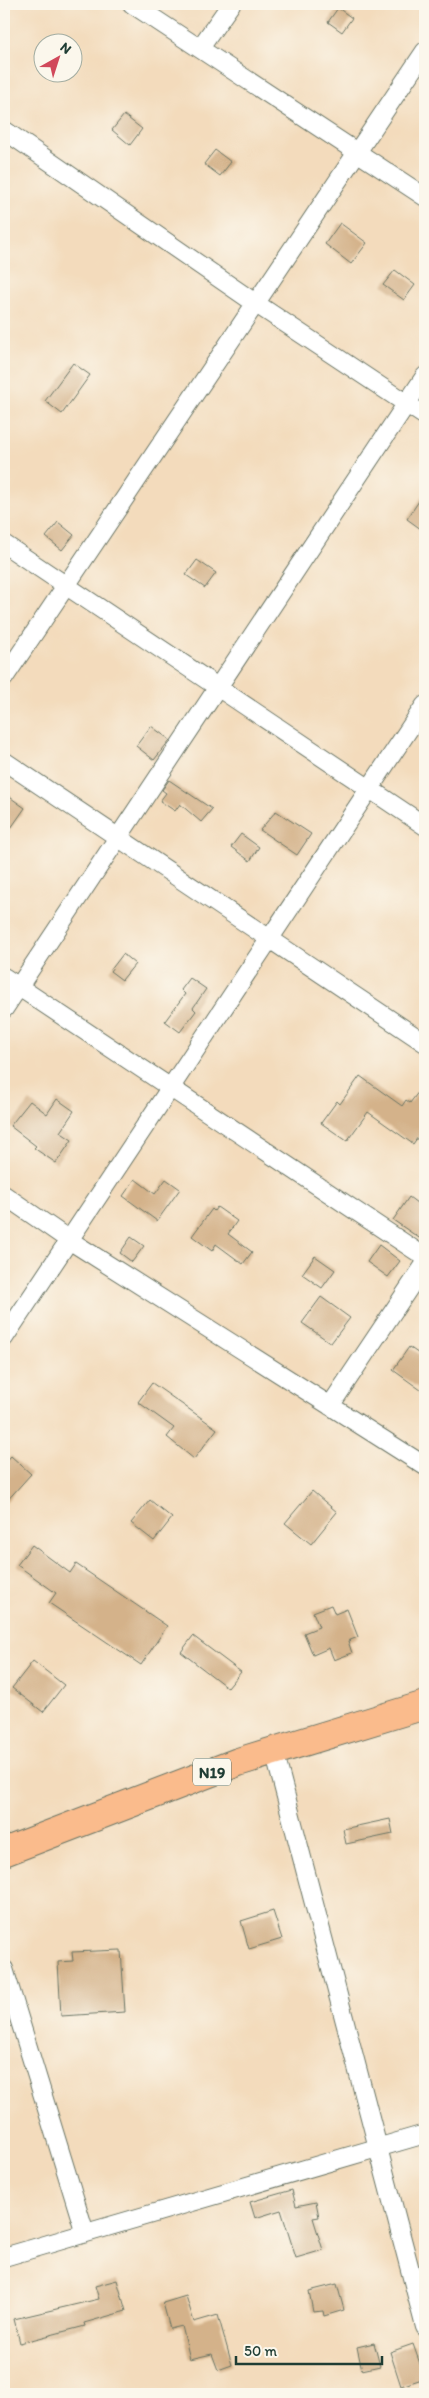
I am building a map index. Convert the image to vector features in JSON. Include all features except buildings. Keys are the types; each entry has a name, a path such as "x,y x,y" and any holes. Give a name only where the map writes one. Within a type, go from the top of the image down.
{"main road":[{"name":"N19","path":"4,1852 238,1762 425,1705"}],"street":[{"path":"132,4 425,197"},
{"path":"200,48 231,4"},
{"path":"4,678 425,51"},
{"path":"4,130 255,303 425,416"},
{"path":"4,1009 425,376"},
{"path":"4,544 425,826"},
{"path":"4,1338 425,705"},
{"path":"4,761 425,1043"},
{"path":"4,977 425,1257"},
{"path":"4,1195 69,1240 425,1466"},
{"path":"330,1406 425,1264"},
{"path":"274,1751 424,2319"},
{"path":"4,1969 85,2233"},
{"path":"4,2257 425,2134"}]}
